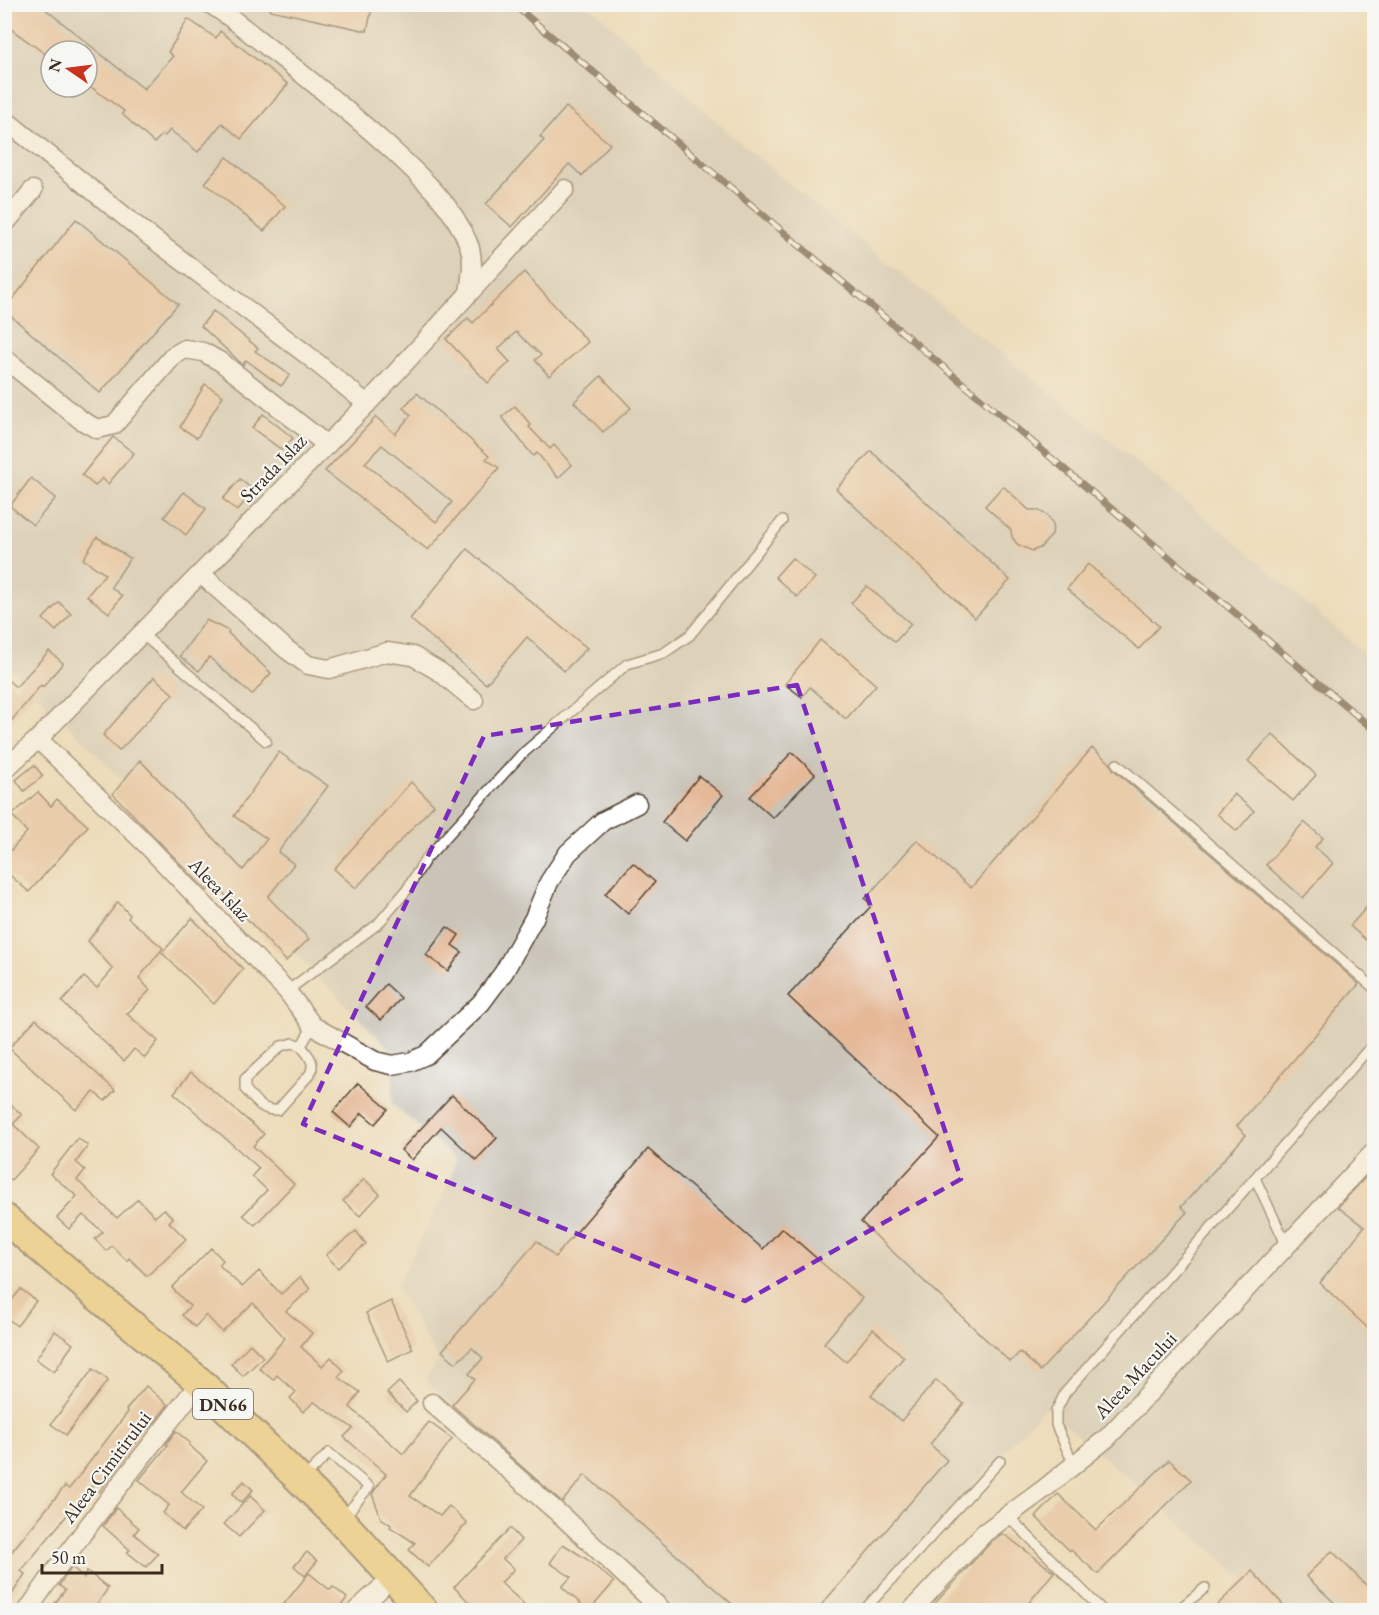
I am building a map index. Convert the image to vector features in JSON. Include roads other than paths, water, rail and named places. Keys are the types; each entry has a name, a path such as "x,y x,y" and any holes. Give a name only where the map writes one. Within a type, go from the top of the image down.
{"main road":[{"name":"DN66","path":"4,1218 195,1389 302,1481 334,1521 423,1611"},
{"path":"4,1241 195,1389 334,1521 380,1589 400,1611"}],"street":[{"path":"210,4 287,62 366,127 416,172 438,196 456,219 469,244 473,267 469,293"},
{"path":"4,119 144,232 306,354 367,404"},
{"name":"Strada Islaz","path":"4,770 38,739 367,404 565,189"},
{"path":"4,225 33,190"},
{"path":"4,358 81,420 97,429 114,425 173,356 185,349 203,352 221,362 327,445"},
{"path":"201,574 286,650 308,665 329,669 387,652 413,656 440,672 474,700"},
{"name":"Aleea Islaz","path":"38,739 146,844 287,991 313,1026 375,1061 392,1065 410,1062 426,1055 482,1003 504,972 534,918 549,882 568,853 603,820 637,804"},
{"name":"Aleea Macului","path":"912,1611 984,1533 1107,1438 1374,1152"},
{"name":"Aleea Cimitirului","path":"28,1611 130,1469 195,1389"},
{"path":"432,1403 564,1518 662,1611"},
{"path":"357,1611 380,1589"}],"lane":[{"path":"287,991 378,924 406,891 425,861 521,755 627,664 664,653 690,635 782,521"},
{"path":"142,634 266,741"},
{"path":"1117,764 1374,988"},
{"path":"301,1046 313,1026"},
{"path":"292,1042 301,1046 312,1061 310,1074 278,1110 268,1111 261,1107 245,1089 245,1078 280,1046 292,1042"},
{"path":"1074,1465 1056,1425 1056,1411 1065,1393 1374,1043"},
{"path":"1255,1178 1287,1246"},
{"path":"302,1481 328,1453 369,1487 334,1521"},
{"path":"864,1611 1000,1461"},
{"path":"1008,1516 1102,1611"},
{"path":"1178,1611 1205,1588"}],"railway":[{"path":"513,4 1374,730"}]}
